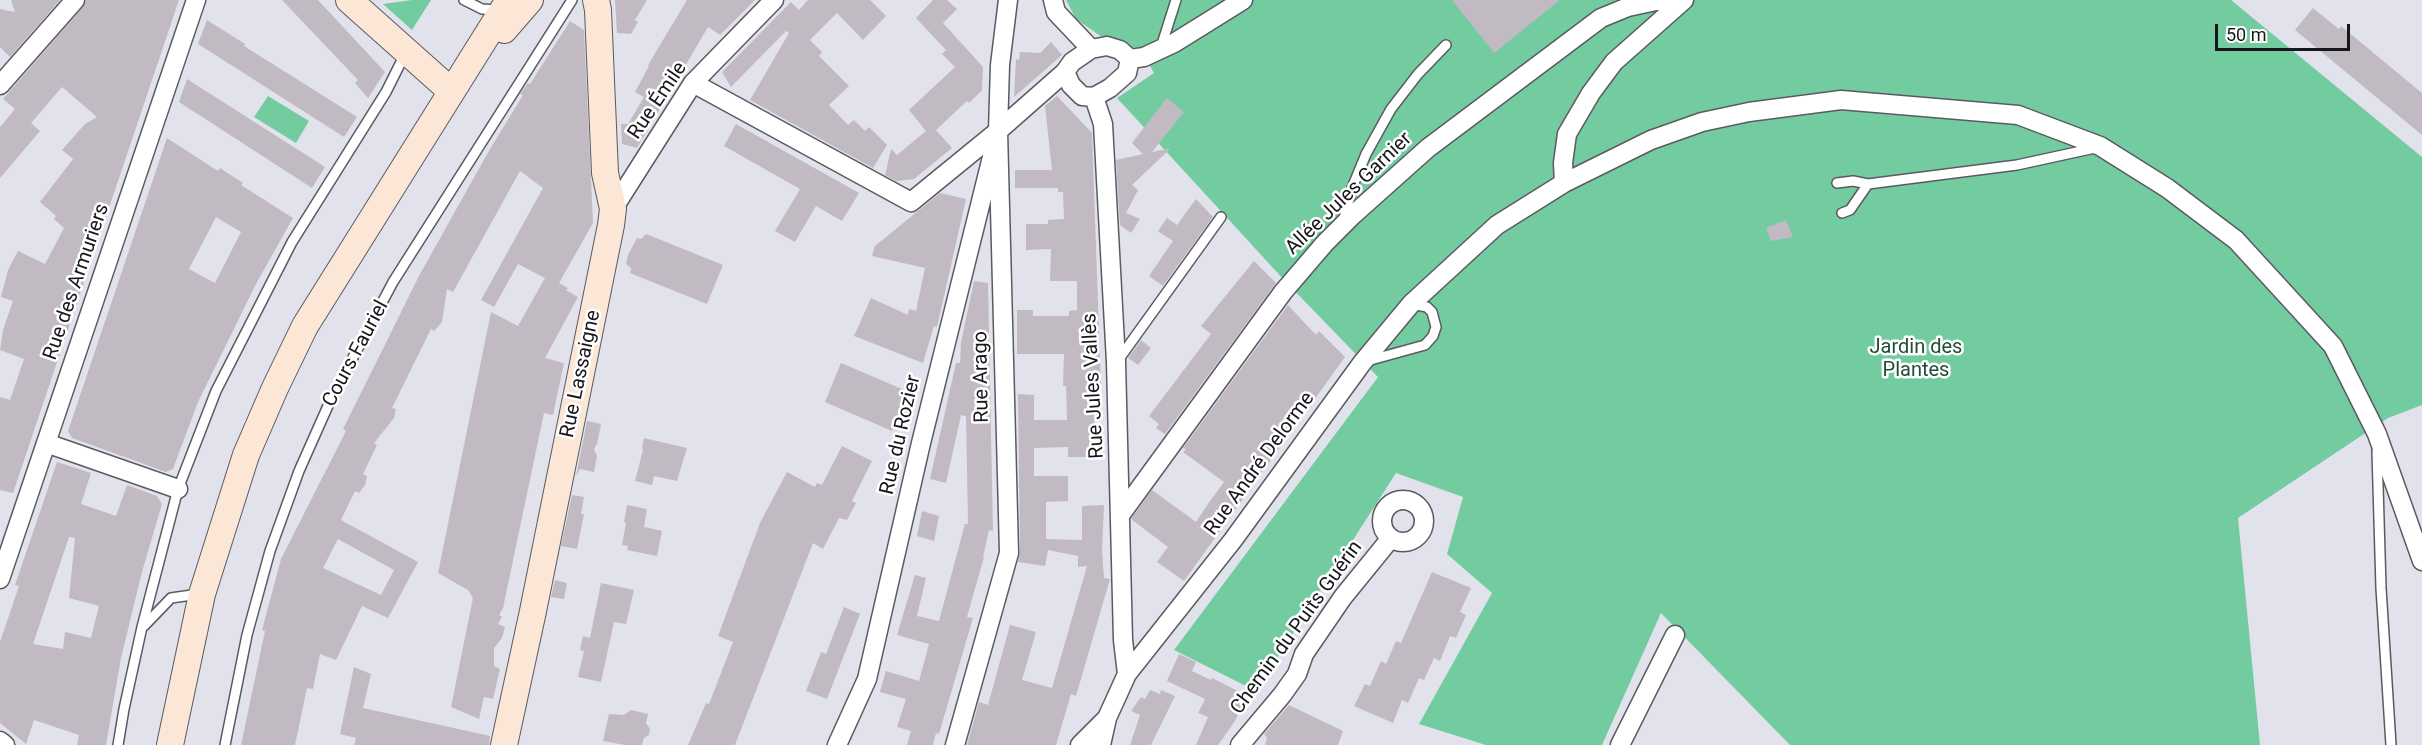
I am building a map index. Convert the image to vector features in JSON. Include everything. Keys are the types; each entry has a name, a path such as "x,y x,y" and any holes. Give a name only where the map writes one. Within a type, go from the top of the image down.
{"main road":[{"path":"349,0 451,91"},
{"path":"451,91 530,0"},
{"name":"Rue Lassaigne","path":"504,745 600,285 613,209 605,173 596,0"},
{"path":"170,745 202,594 246,455 305,326 506,4"}],"street":[{"path":"0,85 75,0"},
{"name":"Rue des Armuriers","path":"0,579 196,0"},
{"name":"Rue Émile","path":"613,209 693,83 774,0"},
{"name":"Rue Arago","path":"955,745 1009,553 998,131 1000,64 1008,0"},
{"path":"1053,0 1056,12 1091,48"},
{"path":"1130,59 1144,57 1174,43 1243,0"},
{"path":"1564,183 1563,163 1567,134 1591,93 1614,62 1684,0"},
{"name":"Allée Jules Garnier","path":"1121,514 1283,292 1342,226 1428,148 1601,18 1628,6 1656,1 1684,0"},
{"path":"693,83 911,202 998,131 1065,72 1072,62 1091,48 1107,46 1120,50 1130,59"},
{"path":"1065,72 1071,85 1082,96 1094,96 1110,88 1127,74 1130,59"},
{"name":"Rue Jules Vallès","path":"1094,96 1102,124 1116,362 1124,640 1127,674"},
{"name":"Rue André Delorme","path":"1080,745 1107,718 1127,674 1233,540 1362,363 1411,304 1497,225 1564,183 1652,140 1702,122 1749,112 1841,100 2018,115 2100,146 2167,188 2236,240 2333,346 2377,434 2422,561"},
{"name":"Rue du Rozier","path":"837,745 867,679 921,443 998,131"},
{"path":"46,443 178,489"},
{"name":"Chemin du Puits Guérin","path":"1240,745 1297,674 1304,654 1343,597 1391,538"},
{"path":"1620,745 1675,635"},
{"path":"1101,745 1107,718"},
{"path":"0,741 5,745"}],"lane":[{"path":"464,0 482,9 506,4"},
{"name":"Cours Fauriel","path":"225,745 247,635 270,552 299,471 331,399 393,282 572,0"},
{"path":"1160,50 1176,0"},
{"path":"1342,226 1352,188 1366,154 1391,109 1418,74 1446,45"},
{"path":"118,745 142,627 178,489 216,391 292,242 386,92 406,52"},
{"path":"1837,183 1853,181 1868,184 2017,165 2100,146"},
{"path":"1842,213 1850,210 1868,184"},
{"path":"1116,362 1221,218"},
{"path":"1362,363 1425,345 1433,336 1436,327 1432,312 1427,307 1411,304"},
{"path":"2377,434 2381,588 2391,745"},
{"path":"142,627 171,598 202,594"}],"green space":[{"path":"431,0 412,30 383,4"},
{"name":"Jardin des Plantes","path":"1066,0 2231,0 2422,157 2422,405 2388,418 2238,518 2260,745 1790,745 1661,613 1602,745 1486,745 1419,724 1492,593 1447,554 1463,497 1396,473 1256,691 1174,650 1378,377 1285,281 1117,98 1154,73 1140,48 1115,46 1076,19"},
{"path":"268,96 309,121 296,143 254,117"}],"building":[{"path":"11,0 60,0 10,57 0,47 0,9 15,12"},
{"path":"86,0 179,0 13,493 0,490 0,397 10,400 24,359 0,350 3,330 13,301 1,297 8,270 18,251 45,264 64,228 54,219 56,216 40,202 73,159 62,150 85,124 97,117 62,87 31,123 40,131 0,178 0,127 15,109 3,99 83,7"},
{"path":"282,0 318,0 385,72 368,98 355,83 358,80"},
{"path":"615,0 647,0 635,20 638,22 631,34 617,33"},
{"path":"687,0 755,0 720,35 708,27 637,148 622,144 621,124 628,124 644,97 635,92 648,65"},
{"path":"808,0 870,0 886,16 863,40 837,13 810,40 822,52 819,56 849,86 829,105 848,125 854,120 865,131 869,127 887,145 873,168 750,100 789,33 786,31 731,87 722,72 791,2 799,10"},
{"path":"933,0 947,0 957,9 943,23 983,67 982,90 936,130 952,148 914,179 896,181 885,175 891,149 897,155 926,131 909,110 955,67 942,54 946,50 916,18"},
{"path":"1452,0 1560,0 1494,53"},
{"path":"2313,8 2339,29 2341,26 2422,93 2422,135 2295,30"},
{"path":"207,20 357,117 344,137 198,44"},
{"path":"570,21 584,30 593,223 559,283 578,297 545,358 564,363 553,415 544,413 503,608 499,615 502,617 498,624 505,627 502,638 494,648 494,666 500,669 493,699 484,697 479,719 451,707 473,598 468,590 438,573 491,312 518,326 545,278 518,264 494,307 481,300 543,188 520,171 453,292 447,289 442,322 434,331 431,329 392,408 396,409 394,418 374,443 377,445 363,474 367,476 365,485 359,493 355,491 341,520 418,562 388,618 362,606 336,660 320,654 313,689 307,688 295,745 241,745 265,631 262,630 281,559 346,431 343,429 420,274 523,95 520,94 528,83 530,84","holes":["338,539 394,570 381,595 323,568"]},
{"path":"1051,42 1062,55 1014,97 1016,59 1019,60 1020,52 1040,53"},
{"path":"187,79 325,167 312,188 179,102"},
{"path":"1057,96 1092,133 1101,389 1094,389 1095,457 1068,457 1068,447 1034,448 1034,476 1068,476 1068,501 1046,502 1046,539 1082,540 1082,506 1104,505 1102,549 1104,578 1110,579 1076,696 1071,694 1056,745 967,745 979,702 988,705 1010,625 1036,632 1022,680 1052,688 1087,566 1078,567 1078,556 1048,550 1045,566 1018,562 1020,553 1018,394 1034,395 1034,420 1067,420 1066,386 1063,386 1064,354 1017,354 1017,310 1033,310 1033,316 1069,316 1069,311 1077,310 1077,281 1050,281 1051,249 1026,250 1026,224 1048,224 1048,220 1064,219 1063,192 1058,192 1058,188 1015,188 1015,170 1052,170 1045,106"},
{"path":"1167,98 1184,112 1152,152 1171,148 1132,185 1138,190 1126,213 1140,219 1131,233 1120,225 1116,160 1143,154 1132,143"},
{"path":"736,124 859,193 842,221 816,206 795,242 775,231 800,189 724,146"},
{"path":"167,138 218,171 220,168 243,183 241,185 293,218 256,284 198,402 173,469 166,472 72,438 68,431","holes":["216,217 241,232 215,283 189,269"]},
{"path":"940,193 966,199 937,327 934,326 923,363 854,336 871,298 908,315 909,309 916,311 925,268 872,256 875,246"},
{"path":"1196,199 1213,217 1163,286 1149,276 1173,241 1158,231 1167,218 1177,225"},
{"path":"1786,220 1793,237 1771,241 1766,228"},
{"path":"646,234 723,265 707,304 630,273 631,268 626,264 628,255 637,238 641,239"},
{"path":"1254,261 1276,283 1165,434 1156,428 1159,424 1149,416 1211,334 1201,326"},
{"path":"974,281 988,283 993,531 989,530 967,617 973,618 939,734 936,733 933,745 907,745 911,731 897,727 906,699 880,692 886,671 919,681 929,644 897,635 915,575 926,578 917,616 939,621 965,524 968,524 966,416 961,415 946,483 930,479 956,363 960,363 961,342"},
{"path":"1288,305 1316,335 1319,331 1345,357 1184,581 1157,562 1168,547 1131,519 1152,490 1196,522 1224,482 1183,452 1186,449 1183,448"},
{"path":"1141,340 1151,348 1138,365 1128,358"},
{"path":"841,363 916,395 906,417 899,415 892,431 825,402"},
{"path":"587,421 601,424 594,449 597,456 594,472 580,469 576,476"},
{"path":"644,438 687,448 677,481 654,476 652,485 635,481"},
{"path":"842,446 872,461 852,501 856,503 847,520 839,518 823,549 813,543 735,745 688,745 706,703 709,704 733,642 718,636 760,523 787,472 815,487 817,483 822,485"},
{"path":"57,462 91,473 81,504 116,516 127,485 157,496 162,504 142,572 121,658 106,745 77,745 79,735 34,720 26,744 0,723 0,642 19,586 15,585","holes":["69,537 75,538 69,598 99,606 91,638 65,632 63,649 33,644"]},
{"path":"572,495 584,497 581,514 584,514 577,549 561,546"},
{"path":"627,505 647,509 644,527 662,531 657,556 627,550 628,546 622,545"},
{"path":"922,511 939,516 934,541 917,536"},
{"path":"1432,572 1471,588 1460,612 1466,615 1456,638 1450,636 1440,661 1434,658 1424,680 1419,678 1408,703 1402,700 1393,723 1354,706 1365,684 1370,686 1381,661 1386,664 1396,641 1401,643"},
{"path":"555,580 567,583 564,599 551,597"},
{"path":"601,583 634,590 626,624 614,622 601,682 578,677 584,651 580,650 583,636 590,638"},
{"path":"844,607 860,614 827,699 806,691 821,652 826,654"},
{"path":"1179,654 1196,662 1192,671 1211,680 1212,678 1252,698 1242,712 1240,710 1218,745 1196,745 1208,717 1198,713 1205,699 1167,681"},
{"path":"354,667 371,674 363,708 490,736 489,745 354,745 356,738 340,734"},
{"path":"1150,690 1160,694 1161,690 1175,696 1151,745 1130,745 1140,715 1131,711 1141,697 1145,699"},
{"path":"1289,705 1343,731 1338,745 1265,745 1267,738 1264,734"},
{"path":"631,710 648,714 646,723 650,729 649,735 644,738 642,745 603,741 609,714 624,715"}]}
